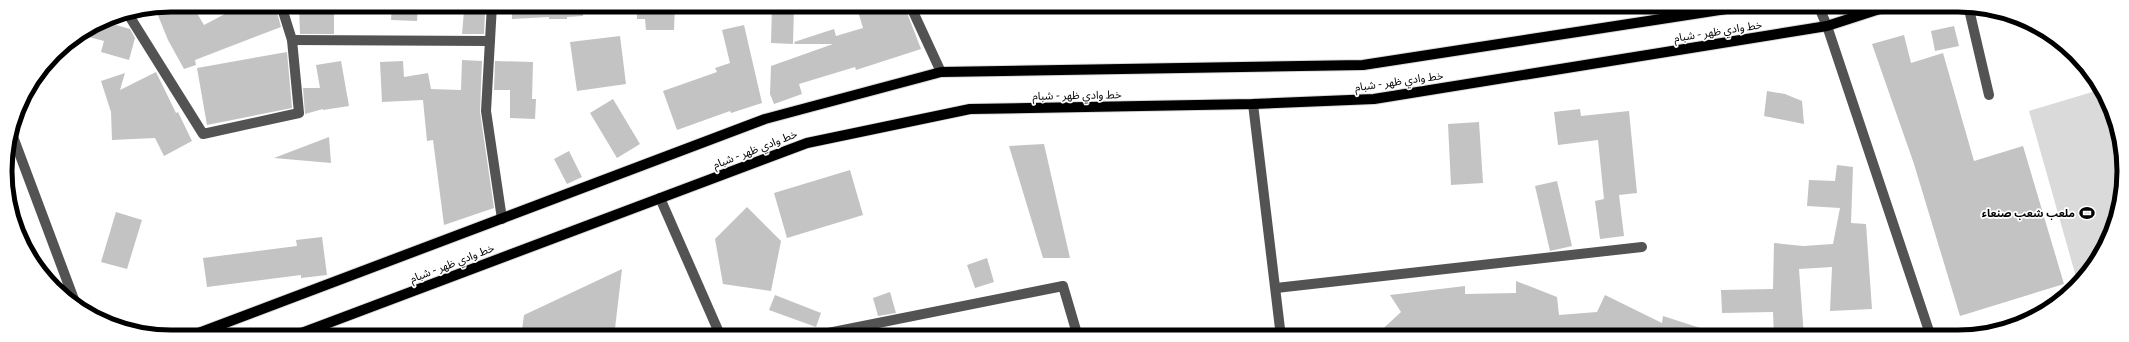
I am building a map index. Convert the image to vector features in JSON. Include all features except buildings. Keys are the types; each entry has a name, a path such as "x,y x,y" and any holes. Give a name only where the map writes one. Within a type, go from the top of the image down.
{"main road":[{"name":"خط وادي ظهر - شبام","path":"207,330 765,119 941,72 1363,65 1707,12"},
{"name":"خط وادي ظهر - شبام","path":"310,330 807,143 970,109 1253,104 1374,99 1827,26 1870,12"}],"street":[{"path":"130,17 203,134 299,113 292,40 283,12"},
{"path":"492,12 486,111 502,219"},
{"path":"913,12 941,72"},
{"path":"1821,12 1929,330"},
{"path":"1970,12 1989,95"},
{"path":"292,40 490,41"},
{"path":"1253,104 1280,330"},
{"path":"15,141 73,296"},
{"path":"660,198 718,330"},
{"path":"1276,288 1642,247"},
{"path":"843,330 1063,286 1076,330"}],"shaded area":[{"name":"ملعب شعب صنعاء","path":"2095,91 2105,110 2112,130 2116,150 2117,181 2112,212 2101,241 2076,278 2029,111"}],"place":[{"name":"ملعب شعب صنعاء","path":"2087,213"}]}
